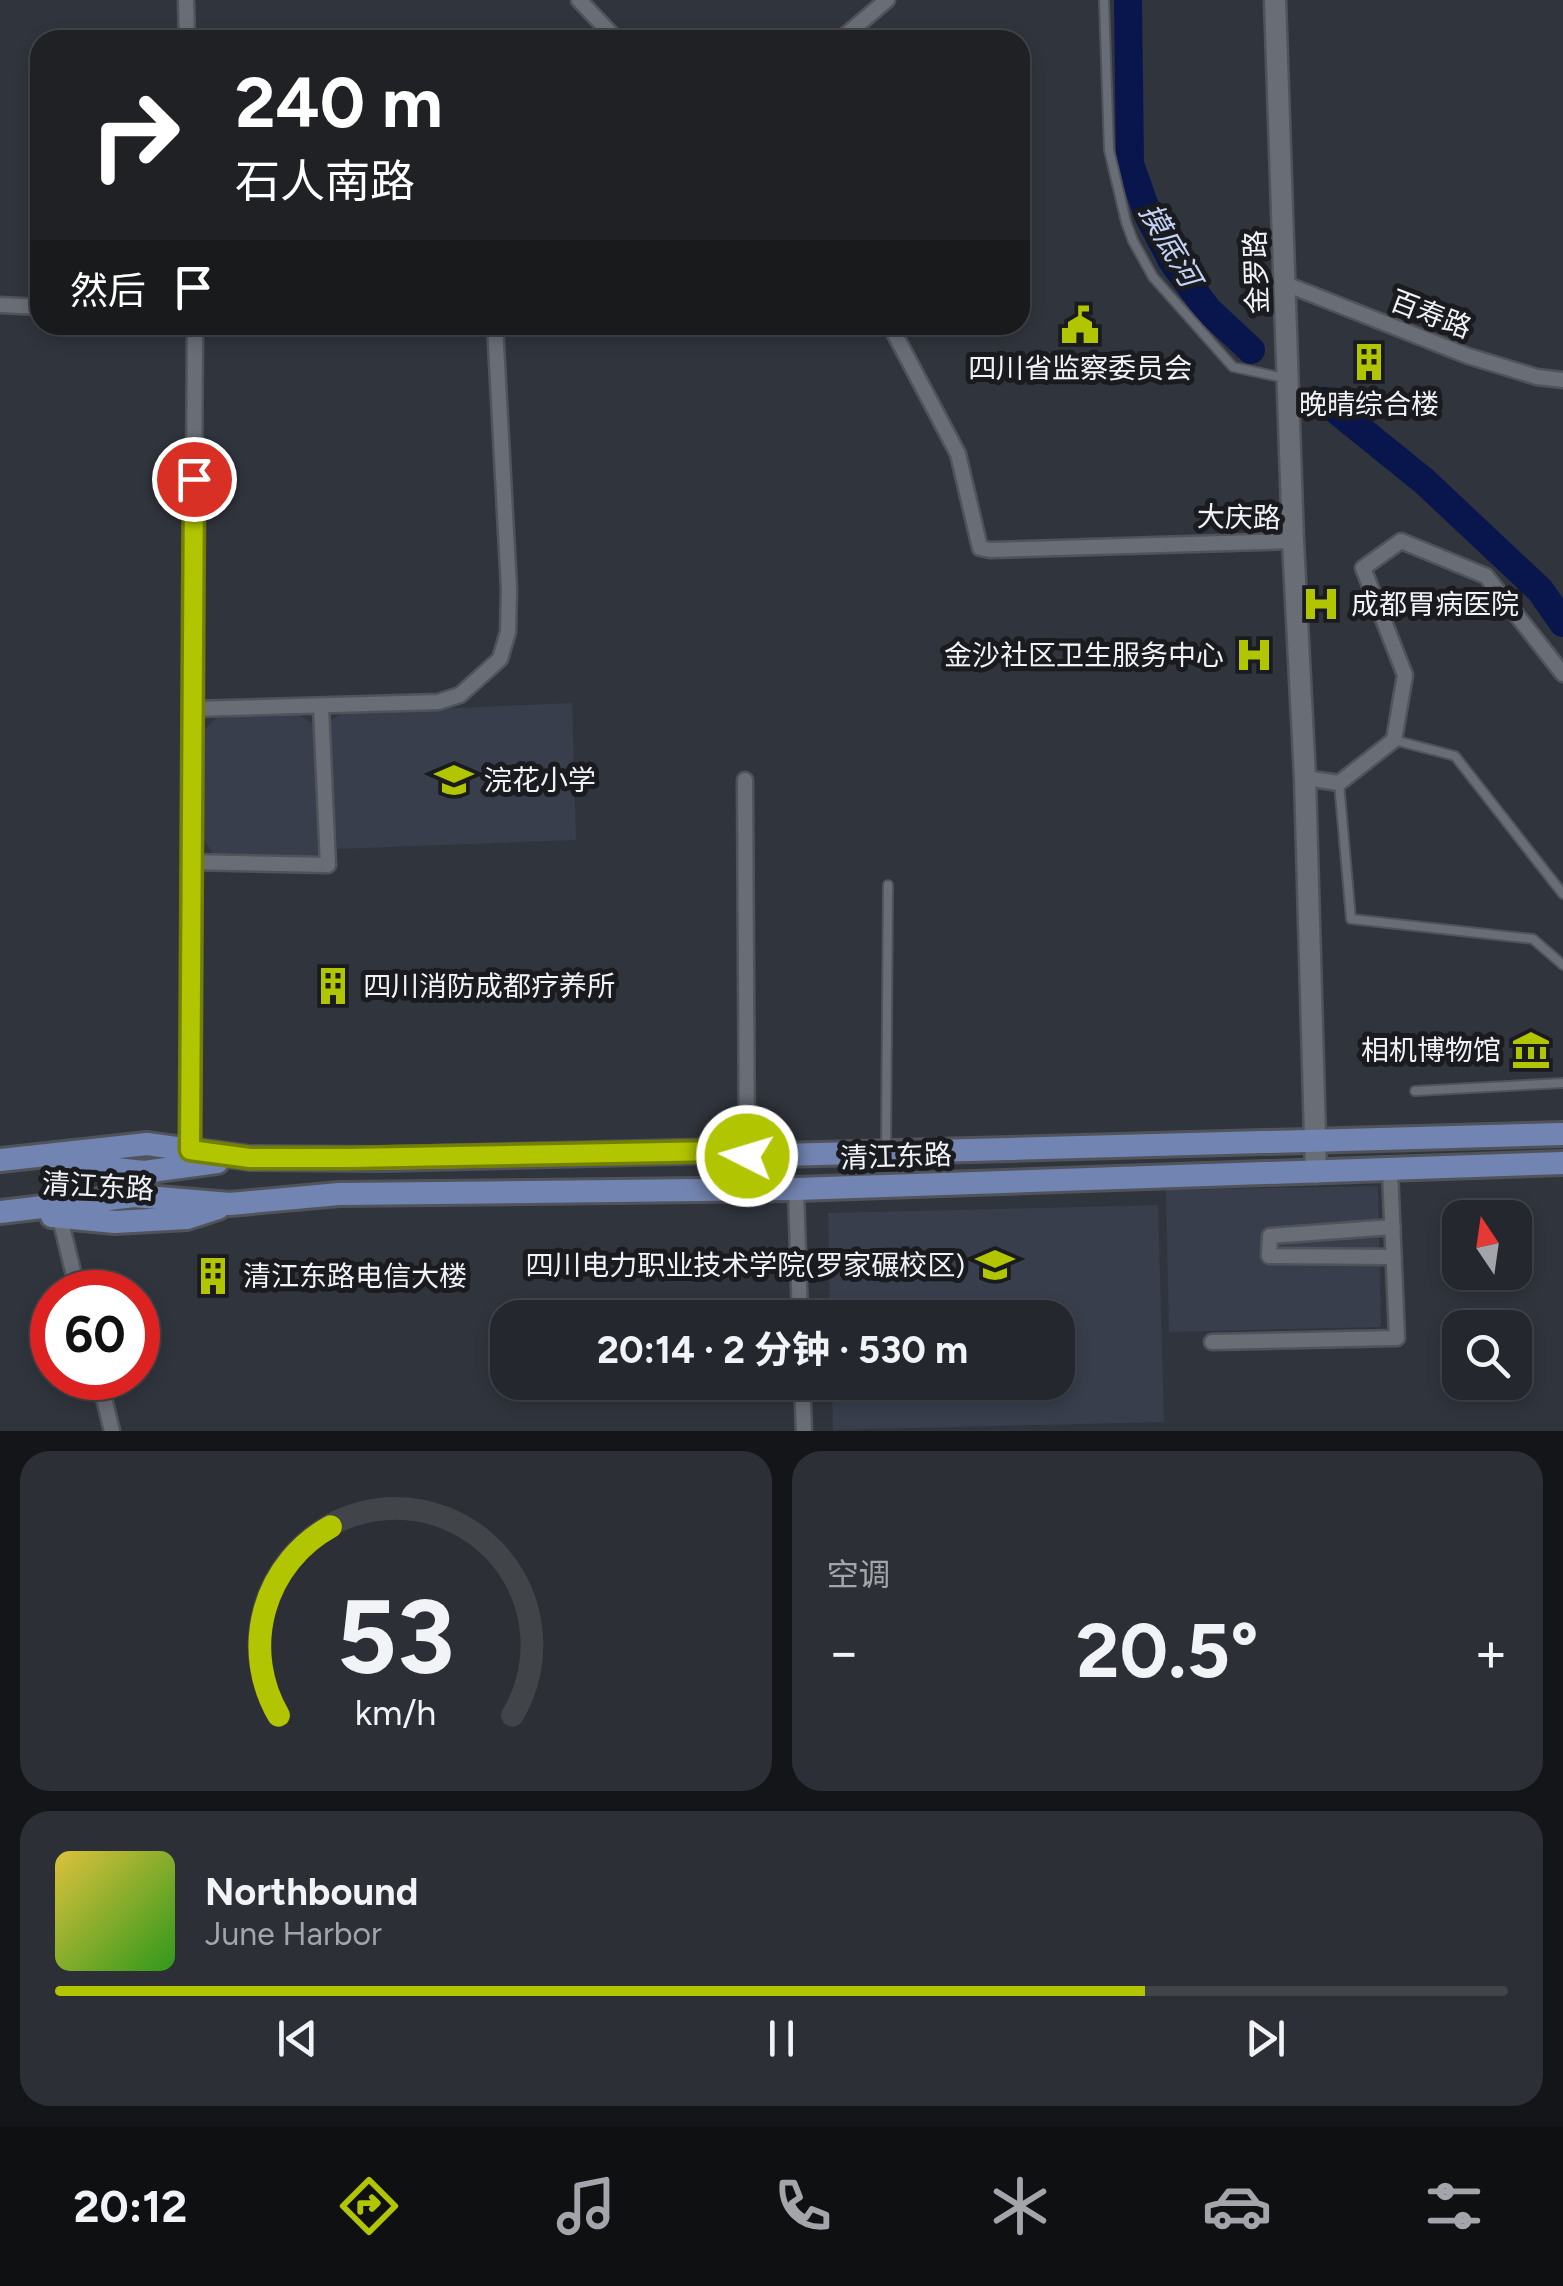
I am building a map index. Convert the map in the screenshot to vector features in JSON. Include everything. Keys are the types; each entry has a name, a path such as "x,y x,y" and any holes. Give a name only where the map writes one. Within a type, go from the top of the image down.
{"main road":[{"name":"清江东路","path":"9,1160 144,1172 250,1158 719,1151 747,1156 886,1154 1563,1134"},
{"name":"清江东路","path":"9,1160 147,1144 250,1158"},
{"name":"清江东路","path":"11,1212 134,1196 230,1204 339,1194 796,1189 1563,1163"},
{"name":"清江东路","path":"11,1212 114,1222 187,1218 230,1204"}],"street":[{"path":"186,0 187,30"},
{"path":"579,0 607,30"},
{"path":"852,30 887,0"},
{"name":"金罗路","path":"1275,0 1292,542"},
{"name":"百寿路","path":"1284,283 1468,356 1537,377 1563,380"},
{"path":"0,305 30,306"},
{"path":"190,1150 195,335"},
{"path":"192,710 438,702 460,695 500,660 508,632 510,588 496,335"},
{"name":"大庆路","path":"895,335 958,454 980,548 1292,542 1305,778 1316,1172"},
{"path":"1305,778 1338,783 1394,740 1405,675 1363,568 1401,541 1486,576 1563,674"},
{"path":"191,862 328,865 321,706"},
{"path":"745,780 747,1156"},
{"path":"1212,1342 1397,1338 1390,1170"},
{"path":"796,1189 799,1300"},
{"path":"60,1218 73,1270"},
{"path":"1393,1227 1270,1236 1269,1256 1394,1257"},
{"path":"104,1400 112,1431"},
{"path":"803,1400 804,1431"}],"lane":[{"path":"1104,0 1109,150 1126,222 1138,250 1153,277 1233,367 1289,379"},
{"path":"1394,740 1455,756 1563,894"},
{"path":"1338,783 1350,919 1533,939 1563,965"},
{"path":"886,1154 888,884"},
{"path":"1414,1091 1563,1083"}],"shaded area":[{"name":"浣花小学","path":"572,703 576,840 337,849 330,720 344,713"},
{"path":"296,713 313,724 318,855 214,855 204,840 203,731 216,718"},
{"path":"1378,1186 1381,1327 1169,1332 1166,1190"},
{"name":"四川电力职业技术学院(罗家碾校区)","path":"1158,1205 1164,1422 833,1430 832,1400 1075,1400 1075,1300 830,1300 828,1213"}],"waterway":[{"name":"摸底河","path":"1128,0 1130,164 1148,215 1172,261 1208,310 1251,350"},
{"name":"摸底河","path":"1325,401 1424,481 1540,590 1563,623"}],"place":[{"name":"四川省监察委员会","path":"1080,325"},
{"name":"晚晴综合楼","path":"1369,362"},
{"name":"成都胃病医院","path":"1321,604"},
{"name":"金沙社区卫生服务中心","path":"1254,655"},
{"name":"浣花小学","path":"454,780"},
{"name":"四川消防成都疗养所","path":"333,986"},
{"name":"相机博物馆","path":"1531,1050"},
{"name":"四川电力职业技术学院(罗家碾校区)","path":"995,1265"},
{"name":"清江东路电信大楼","path":"213,1276"}],"route":[{"path":"194,479 190,1150 250,1158 719,1151 747,1156"}]}
